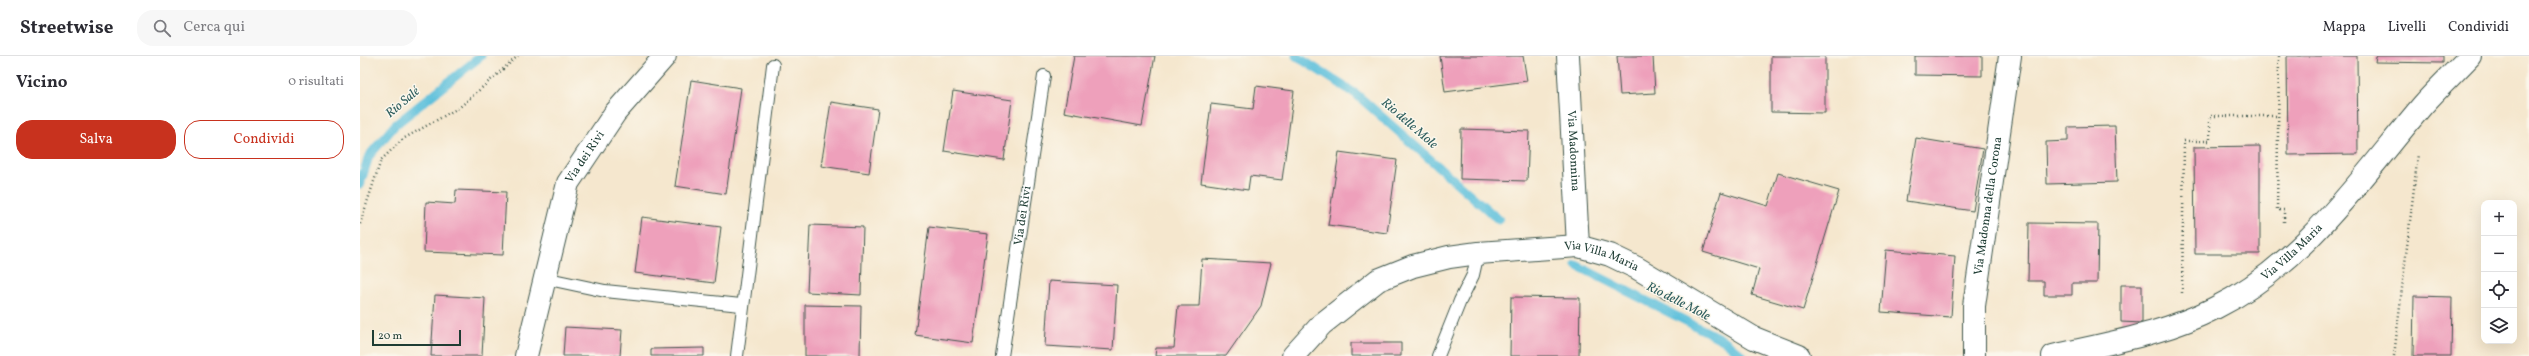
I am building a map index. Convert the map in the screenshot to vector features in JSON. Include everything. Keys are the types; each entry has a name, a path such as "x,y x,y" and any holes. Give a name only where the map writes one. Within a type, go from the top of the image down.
{"street":[{"name":"Via dei Rivi","path":"526,356 568,183 615,113 665,56"},
{"name":"Via Madonnina","path":"1568,56 1578,246"},
{"name":"Via Madonna della Corona","path":"1974,356 1974,306 2010,56"},
{"name":"Via Villa Maria","path":"2053,356 2164,330 2215,308 2252,287 2282,263 2372,167 2423,105 2470,56"},
{"name":"Via Villa Maria","path":"1293,356 1322,324 1378,280 1412,266 1449,257 1478,253 1578,246 1610,255 1637,268 1754,338 1799,356"}],"lane":[{"path":"737,356 741,306 773,65"},
{"name":"Via dei Rivi","path":"1002,356 1044,76"},
{"path":"1438,356 1460,300 1473,275 1478,253"},
{"path":"544,278 605,291 741,306"}],"path":[{"path":"360,224 381,160 403,139 460,107 518,56"},
{"path":"2279,56 2277,210 2284,210 2284,228"},
{"path":"2182,322 2184,141 2210,141 2210,116 2278,116"},
{"path":"2394,356 2418,153"}],"building":[{"path":"1074,56 1155,56 1142,126 1064,112"},
{"path":"1440,56 1523,56 1527,81 1445,92"},
{"path":"1617,56 1653,56 1655,93 1620,95"},
{"path":"1771,56 1825,56 1825,113 1771,112"},
{"path":"1915,56 1982,56 1982,76 1915,75"},
{"path":"2287,56 2357,56 2358,154 2288,155"},
{"path":"2376,56 2443,56 2443,63 2375,62"},
{"path":"691,80 741,88 726,194 675,186"},
{"path":"1256,86 1294,91 1282,180 1250,176 1248,190 1201,183 1211,104 1253,109"},
{"path":"953,91 1012,100 1004,160 944,151"},
{"path":"831,102 878,109 869,173 821,166"},
{"path":"2115,126 2117,182 2047,184 2046,142 2068,141 2068,127"},
{"path":"1461,129 1529,131 1527,181 1460,179"},
{"path":"1916,138 1983,149 1973,211 1906,201"},
{"path":"2260,146 2260,254 2195,254 2194,147"},
{"path":"1339,152 1397,160 1387,233 1328,225"},
{"path":"1778,173 1839,191 1803,310 1752,295 1759,269 1703,252 1721,192 1768,206"},
{"path":"456,190 506,192 503,255 424,252 426,202 455,204"},
{"path":"642,217 721,227 714,283 635,273"},
{"path":"2029,223 2098,224 2097,283 2072,283 2072,295 2044,295 2044,281 2028,281"},
{"path":"810,225 863,227 861,295 807,292"},
{"path":"929,227 988,234 973,343 915,335"},
{"path":"1886,250 1955,256 1951,317 1881,312"},
{"path":"1202,259 1271,263 1261,306 1226,356 1155,356 1156,348 1174,348 1178,306 1199,306"},
{"path":"1049,281 1117,285 1113,350 1045,346"},
{"path":"2121,285 2142,285 2142,323 2121,322"},
{"path":"435,295 485,298 482,356 431,356"},
{"path":"2414,296 2452,297 2451,356 2413,356"},
{"path":"1511,297 1580,298 1579,356 1510,356"},
{"path":"805,305 861,306 860,356 805,356"},
{"path":"565,327 622,330 620,356 563,356"},
{"path":"1351,343 1401,343 1401,356 1351,356"},
{"path":"704,348 704,356 651,356 651,349"}],"waterway":[{"name":"Rio Salé","path":"360,184 369,156 395,125 481,56"},
{"name":"Rio delle Mole","path":"1296,56 1356,94 1499,220"},
{"name":"Rio delle Mole","path":"1576,265 1725,341 1743,356"}]}
